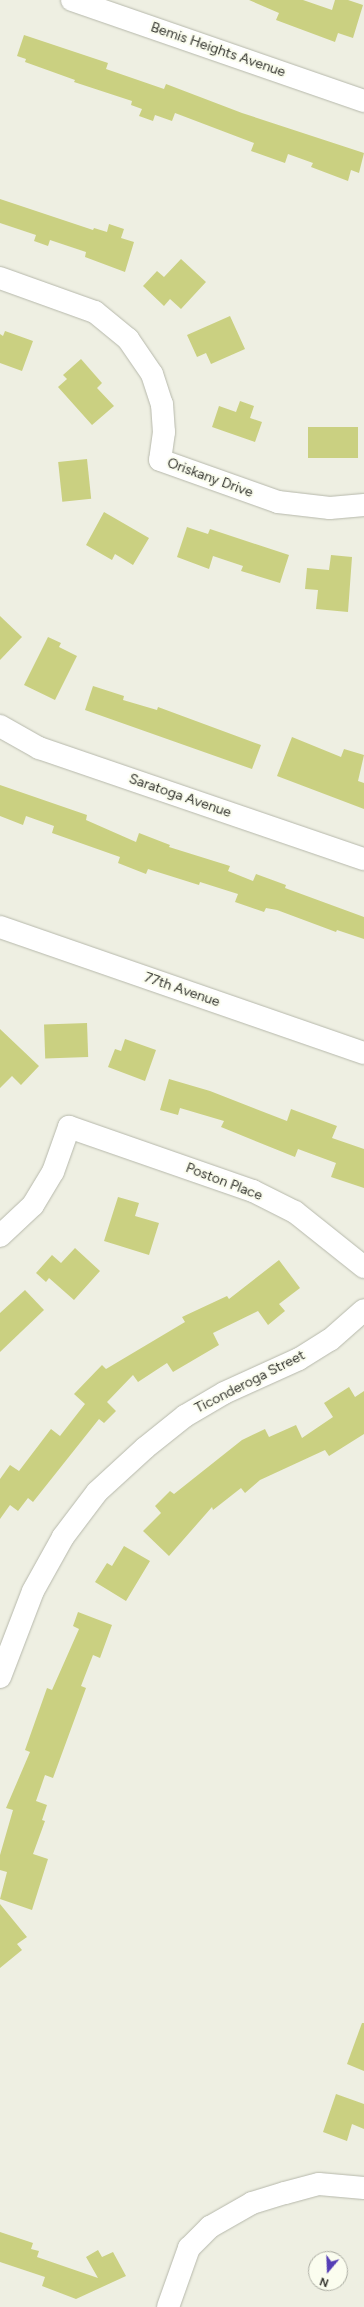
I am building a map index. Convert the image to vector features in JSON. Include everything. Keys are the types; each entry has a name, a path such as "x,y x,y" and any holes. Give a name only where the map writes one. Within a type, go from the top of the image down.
{"street":[{"name":"Bemis Heights Avenue","path":"72,0 364,101"},
{"name":"Oriskany Drive","path":"0,278 95,312 128,339 152,374 162,404 164,432 160,460 278,502 330,508 364,505"},
{"name":"Saratoga Avenue","path":"0,726 39,748 364,859"},
{"name":"77th Avenue","path":"0,928 364,1052"},
{"name":"Poston Place","path":"0,1236 33,1205 53,1172 69,1127 253,1191 295,1212 364,1267"},
{"name":"Ticonderoga Street","path":"0,1677 33,1592 63,1537 97,1492 145,1448 185,1416 224,1393 299,1359 330,1340 364,1310"},
{"path":"168,2307 189,2248 210,2227 252,2203 319,2184 364,2188"}],"building":[{"path":"249,0 303,0 332,10 335,0 348,0 363,5 353,38 338,33 335,42 276,20 279,13"},
{"path":"24,35 108,63 106,69 164,89 166,84 242,113 364,153 359,173 351,170 348,181 311,167 313,163 288,154 285,163 251,151 254,143 175,113 172,121 155,115 153,121 139,116 142,109 131,105 132,101 74,82 75,80 25,62 26,59 17,56"},
{"path":"0,199 93,230 94,228 107,232 109,224 124,229 121,238 134,242 125,272 85,257 86,252 50,240 48,246 34,241 36,235 0,223"},
{"path":"181,259 206,282 181,309 170,299 164,306 143,286 157,271 164,277"},
{"path":"230,316 245,349 211,364 206,353 197,357 187,335"},
{"path":"5,331 33,341 22,371 0,363 0,334 3,336"},
{"path":"81,359 102,383 97,388 114,406 92,425 58,387 67,379 63,375"},
{"path":"240,401 254,406 250,418 262,422 255,442 212,427 219,406 236,412"},
{"path":"308,427 358,427 358,458 308,458"},
{"path":"87,459 91,499 62,502 58,462"},
{"path":"104,512 149,538 133,565 115,554 112,560 86,545"},
{"path":"187,527 208,534 210,529 289,555 280,583 241,571 243,566 213,556 209,569 177,557"},
{"path":"331,555 352,557 348,612 316,609 318,590 305,589 307,568 329,570"},
{"path":"0,616 22,637 0,660"},
{"path":"48,637 61,643 59,647 77,656 55,700 24,685"},
{"path":"93,686 124,696 123,700 157,710 158,707 261,745 252,769 85,710"},
{"path":"292,737 341,757 344,749 364,755 358,781 364,783 364,809 277,776"},
{"path":"0,785 87,815 86,820 136,842 139,833 170,845 169,847 230,866 228,871 253,881 256,874 286,885 285,888 364,917 364,939 337,930 336,932 277,910 266,908 264,912 235,902 238,894 200,882 199,885 148,869 146,874 118,863 120,857 52,833 54,826 26,816 23,825 0,816"},
{"path":"87,1023 88,1057 45,1058 44,1025"},
{"path":"0,1029 39,1066 21,1085 12,1076 0,1088"},
{"path":"125,1039 156,1050 145,1081 108,1067 115,1049 121,1051"},
{"path":"169,1079 210,1091 287,1121 291,1109 337,1126 332,1138 364,1149 364,1188 331,1177 336,1163 298,1149 295,1157 221,1127 224,1121 180,1108 178,1115 160,1110"},
{"path":"118,1197 139,1203 135,1216 159,1223 149,1255 104,1241"},
{"path":"75,1248 100,1271 74,1300 49,1278 46,1282 36,1273 52,1255 61,1263"},
{"path":"279,1260 300,1288 279,1304 285,1311 268,1325 258,1311 213,1333 219,1345 173,1372 167,1363 138,1382 133,1375 107,1402 116,1411 104,1423 99,1419 33,1502 28,1498 18,1511 10,1505 0,1519 0,1479 10,1465 19,1471 51,1429 60,1436 85,1404 74,1394 102,1365 106,1369 185,1322 182,1317 227,1296 229,1299"},
{"path":"25,1290 44,1310 0,1352 0,1313"},
{"path":"349,1387 355,1397 364,1391 364,1434 329,1456 325,1450 260,1480 245,1493 241,1488 213,1510 212,1507 169,1556 143,1531 161,1513 155,1506 170,1491 174,1494 242,1440 265,1429 269,1437 296,1425 302,1438 333,1417 324,1403"},
{"path":"124,1546 150,1561 126,1601 95,1582 107,1563 112,1566"},
{"path":"78,1612 112,1625 100,1658 93,1655 81,1686 86,1688 53,1778 45,1775 36,1801 47,1805 42,1820 45,1821 33,1854 48,1859 32,1910 0,1899 7,1872 0,1870 0,1855 13,1810 6,1808 30,1752 25,1750 47,1688 52,1690 79,1629 73,1626"},
{"path":"0,1904 27,1937 17,1944 22,1950 0,1968"},
{"path":"362,2023 364,2023 364,2071 347,2064"},
{"path":"336,2094 364,2104 364,2129 352,2124 347,2141 323,2132"},
{"path":"0,2232 33,2243 31,2249 39,2251 37,2257 98,2278 86,2257 98,2250 102,2257 113,2252 126,2276 76,2299 42,2286 45,2277 0,2262"}]}
